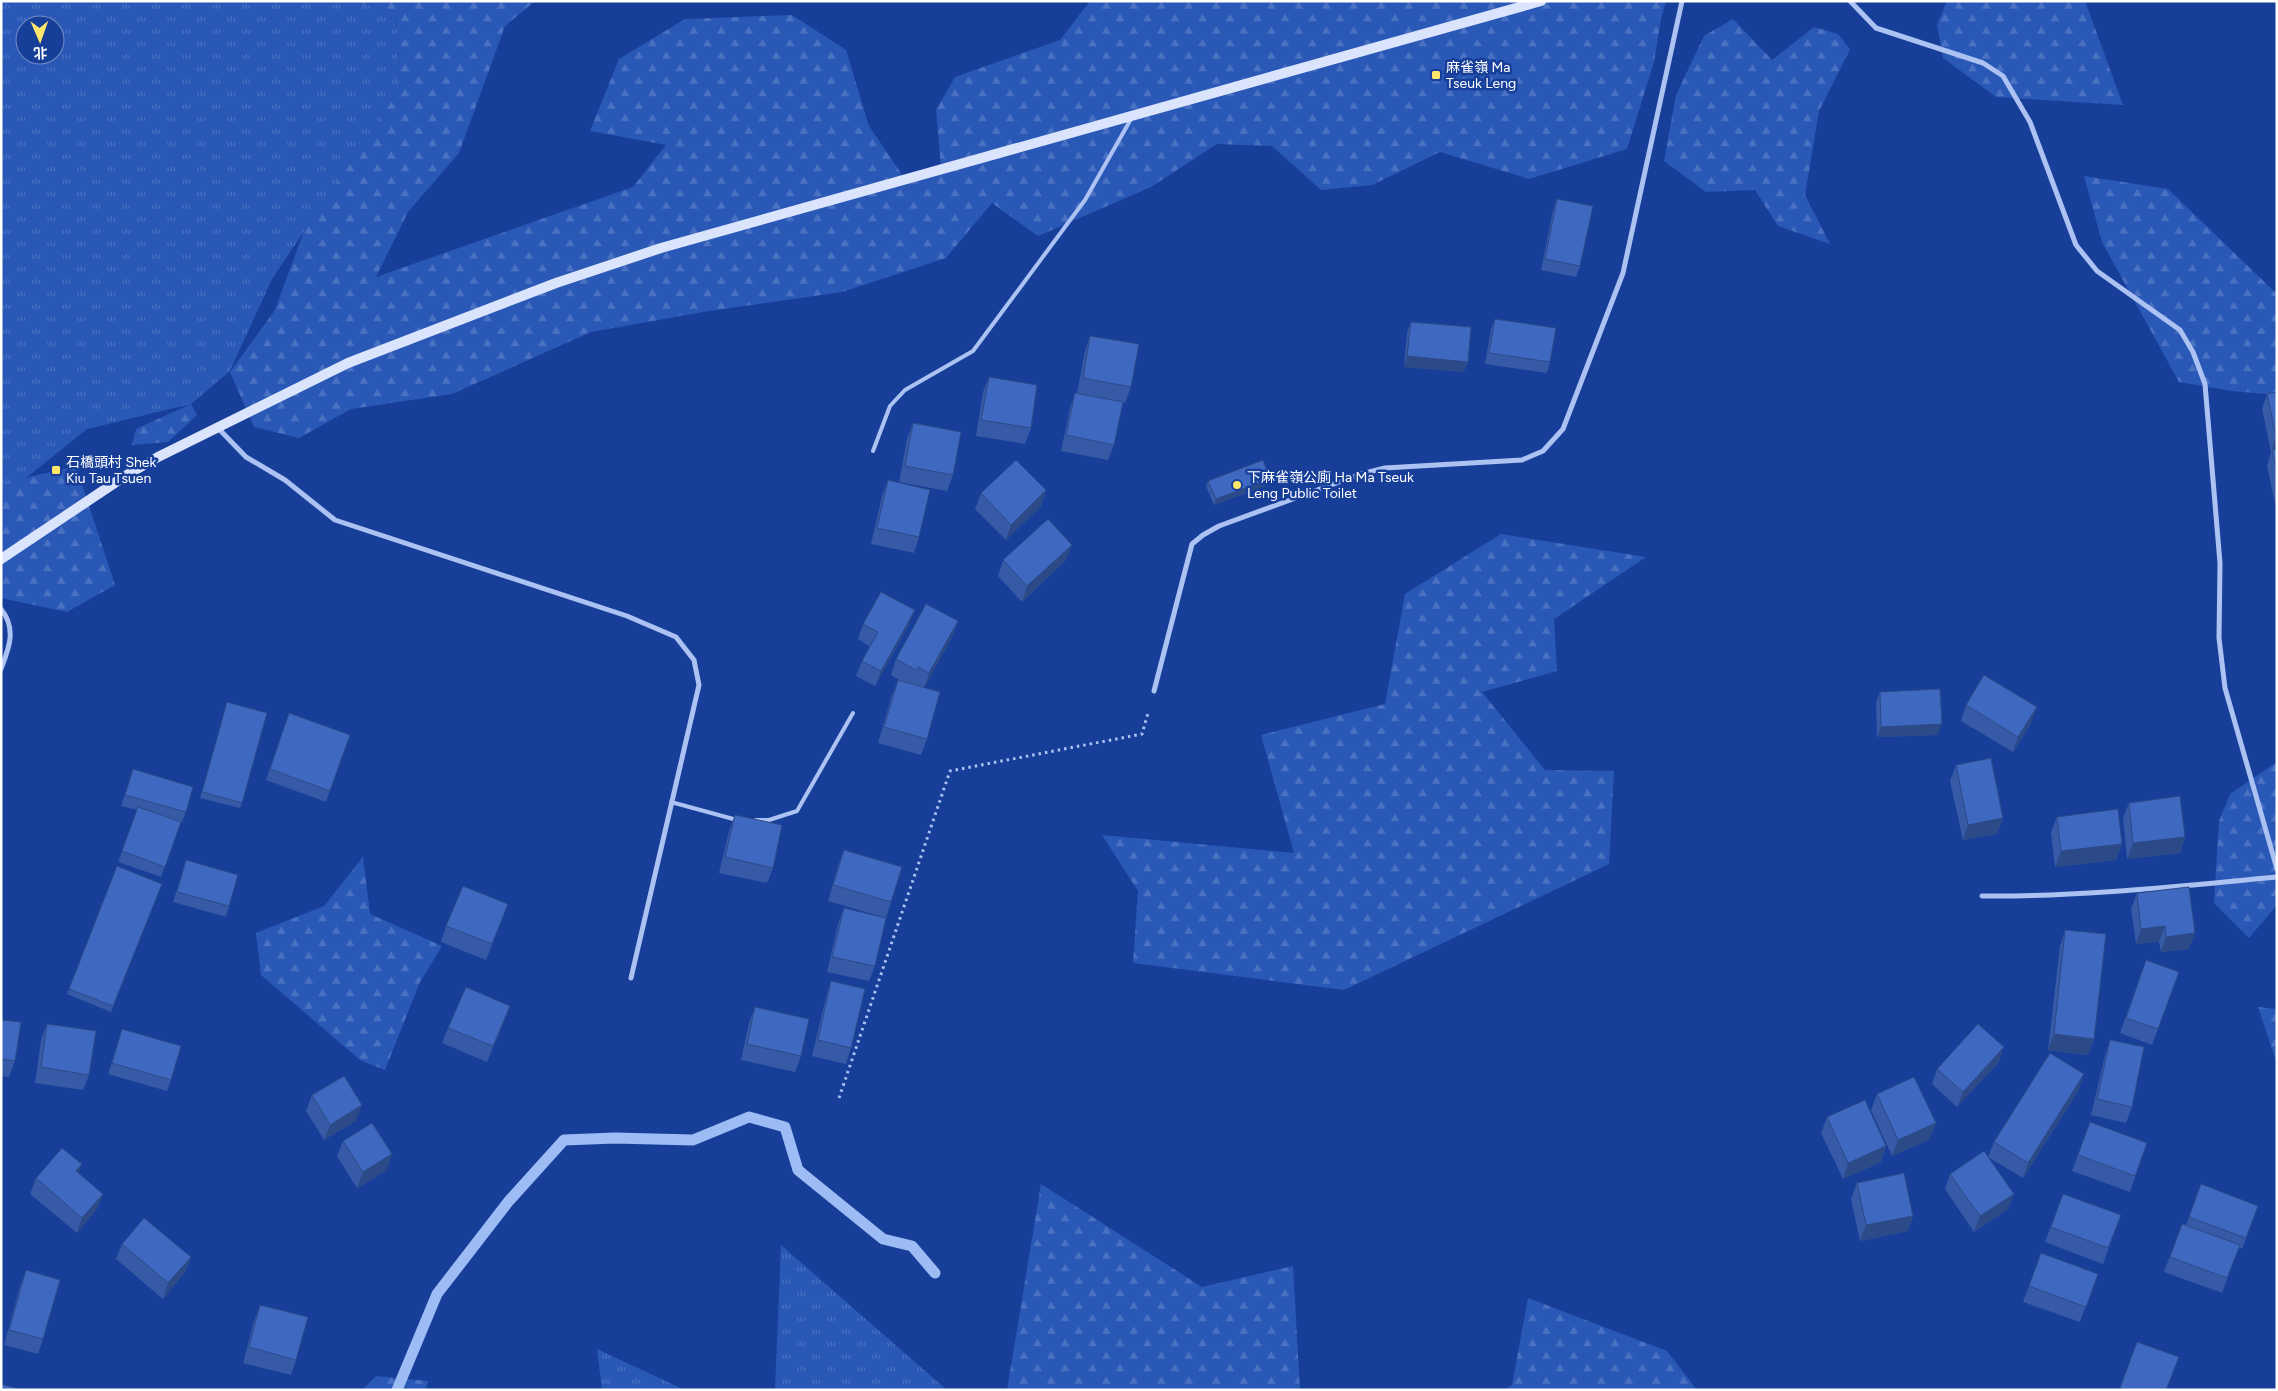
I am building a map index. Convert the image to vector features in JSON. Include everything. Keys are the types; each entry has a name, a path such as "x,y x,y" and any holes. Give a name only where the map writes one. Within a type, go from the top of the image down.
{"main road":[{"path":"1,559 124,476 217,427 348,363 556,283 661,248 1541,1"}],"street":[{"path":"1154,691 1192,544 1203,534 1237,519 1361,474 1385,468 1522,460 1543,452 1563,429 1623,273 1682,1"},
{"path":"1850,1 1876,28 1983,63 2003,76 2030,122 2076,245 2097,271 2180,330 2193,352 2205,384 2220,563 2219,638 2225,688 2277,869"},
{"path":"217,427 246,457 285,480 335,520 627,616 676,638 694,660 698,685 631,978"},
{"path":"1,609 10,626 12,636 1,669"},
{"path":"1982,896 2036,896 2119,891 2277,876"}],"lane":[{"path":"873,451 890,406 905,390 973,351 1080,207 1133,116"},
{"path":"750,821 769,820 797,810 853,713"},
{"path":"671,802 740,821"}],"path":[{"path":"839,1098 950,771 1142,734 1154,691"}],"green space":[{"path":"1,1 349,1 396,12 400,89 272,279 230,371 191,404 87,429 1,498"},
{"path":"349,1 535,1 505,26 459,153 408,212 376,277 633,187 666,145 590,131 619,59 685,19 792,15 846,50 869,126 903,176 941,168 936,110 955,77 1060,40 1090,1 1666,1 1654,62 1627,149 1529,179 1440,152 1372,185 1321,190 1272,146 1217,144 1151,187 1038,236 992,203 946,258 842,292 709,311 591,332 452,394 351,409 299,438 254,427 230,372 275,310 304,231 400,89 396,12"},
{"path":"1947,1 2085,1 2123,105 1996,97 1943,58 1937,25"},
{"path":"1733,19 1772,60 1814,27 1838,34 1850,49 1819,111 1805,195 1830,244 1778,226 1755,190 1706,192 1664,161 1676,95 1704,36"},
{"path":"2084,176 2168,189 2277,294 2277,395 2232,391 2179,382 2102,242"},
{"path":"191,404 197,415 168,442 132,445 136,429"},
{"path":"76,466 115,585 67,612 1,598 1,487 8,482"},
{"path":"1501,534 1646,557 1554,619 1557,671 1482,692 1545,770 1614,771 1609,864 1344,990 1133,963 1138,891 1102,835 1294,853 1261,735 1385,704 1405,594"},
{"path":"2277,762 2277,905 2249,938 2214,903 2219,821 2230,794"},
{"path":"363,857 370,914 442,946 420,982 385,1070 360,1060 261,975 256,933 324,906"},
{"path":"2258,1007 2277,1009 2277,1064"},
{"path":"1041,1184 1202,1287 1293,1266 1300,1390 1007,1390"},
{"path":"781,1245 947,1390 775,1390"},
{"path":"1528,1298 1667,1351 1697,1390 1503,1390 1512,1385"},
{"path":"597,1349 685,1390 602,1390"},
{"path":"376,1376 428,1381 426,1390 362,1390"}],"building":[{"path":"1557,199 1593,206 1580,266 1545,259"},
{"path":"1495,319 1556,328 1550,362 1489,353"},
{"path":"1411,322 1471,327 1468,362 1407,356"},
{"path":"1090,336 1139,344 1131,387 1083,378"},
{"path":"989,377 1037,385 1031,428 981,420"},
{"path":"2277,392 2277,436 2276,436 2267,394"},
{"path":"1075,393 1123,402 1114,445 1066,435"},
{"path":"913,423 961,432 953,475 905,466"},
{"path":"2277,449 2277,471 2272,450"},
{"path":"1016,460 1046,490 1011,525 981,493"},
{"name":"下麻雀嶺公廁 Ha Ma Tseuk Leng Public Toilet","path":"1263,460 1270,479 1216,499 1208,481"},
{"path":"888,480 930,490 919,537 877,528"},
{"path":"1048,519 1072,545 1027,586 1003,560"},
{"path":"881,592 915,610 881,671 862,661 878,632 863,624"},
{"path":"926,604 958,621 929,673 918,667 916,670 896,659"},
{"path":"1984,675 2037,707 2018,737 1966,705"},
{"path":"898,680 940,692 927,739 884,727"},
{"path":"1940,689 1942,724 1881,727 1880,692"},
{"path":"227,702 267,713 242,803 202,792"},
{"path":"289,713 350,735 330,791 270,769"},
{"path":"1991,758 2003,818 1968,825 1956,765"},
{"path":"133,769 193,787 186,812 125,795"},
{"path":"2180,796 2185,837 2133,843 2129,803"},
{"path":"138,807 181,822 165,867 122,851"},
{"path":"2118,809 2122,844 2061,851 2057,817"},
{"path":"735,815 782,825 773,868 725,857"},
{"path":"844,850 902,867 891,902 833,885"},
{"path":"186,860 238,875 229,906 177,892"},
{"path":"117,866 162,884 113,1006 69,989"},
{"path":"463,886 508,904 492,944 446,926"},
{"path":"2189,887 2195,933 2166,937 2165,926 2141,929 2137,893"},
{"path":"844,908 886,918 875,966 832,957"},
{"path":"2065,930 2106,934 2094,1039 2054,1034"},
{"path":"2146,960 2179,972 2158,1029 2126,1018"},
{"path":"831,981 865,989 851,1048 818,1040"},
{"path":"466,987 510,1006 493,1046 448,1028"},
{"path":"755,1007 809,1019 801,1056 747,1044"},
{"path":"1,1020 21,1022 15,1061 1,1059"},
{"path":"47,1024 96,1031 89,1075 41,1067"},
{"path":"1978,1024 2004,1047 1963,1092 1937,1069"},
{"path":"122,1029 181,1046 171,1080 112,1063"},
{"path":"2110,1040 2144,1047 2132,1107 2097,1099"},
{"path":"2050,1053 2084,1074 2028,1163 1994,1142"},
{"path":"344,1076 362,1105 330,1125 312,1095"},
{"path":"1914,1077 1936,1123 1898,1140 1877,1094"},
{"path":"1865,1100 1886,1146 1848,1163 1827,1117"},
{"path":"2090,1122 2147,1143 2135,1176 2078,1155"},
{"path":"372,1123 392,1154 363,1172 343,1141"},
{"path":"62,1148 82,1164 76,1171 103,1194 82,1218 36,1178"},
{"path":"1984,1151 2014,1194 1980,1216 1950,1174"},
{"path":"1904,1173 1913,1216 1866,1225 1857,1183"},
{"path":"2201,1184 2258,1206 2246,1238 2189,1217"},
{"path":"2063,1194 2121,1215 2108,1248 2051,1227"},
{"path":"144,1218 191,1257 168,1283 122,1244"},
{"path":"2182,1224 2240,1245 2227,1278 2170,1257"},
{"path":"2041,1253 2098,1274 2086,1307 2029,1286"},
{"path":"26,1270 60,1280 43,1339 9,1330"},
{"path":"260,1305 308,1317 296,1360 249,1347"},
{"path":"2137,1342 2179,1357 2166,1390 2126,1390 2120,1388"},
{"path":"1,1384 23,1390 1,1390"}],"waterway":[{"path":"397,1390 437,1294 508,1202 564,1140 615,1138 693,1140 749,1117 785,1127 798,1170 883,1239 912,1246 935,1273"}],"place":[{"name":"麻雀嶺 Ma Tseuk Leng","path":"1436,75"},
{"name":"石橋頭村 Shek Kiu Tau Tsuen","path":"56,470"},
{"name":"下麻雀嶺公廁 Ha Ma Tseuk Leng Public Toilet","path":"1237,485"}]}
